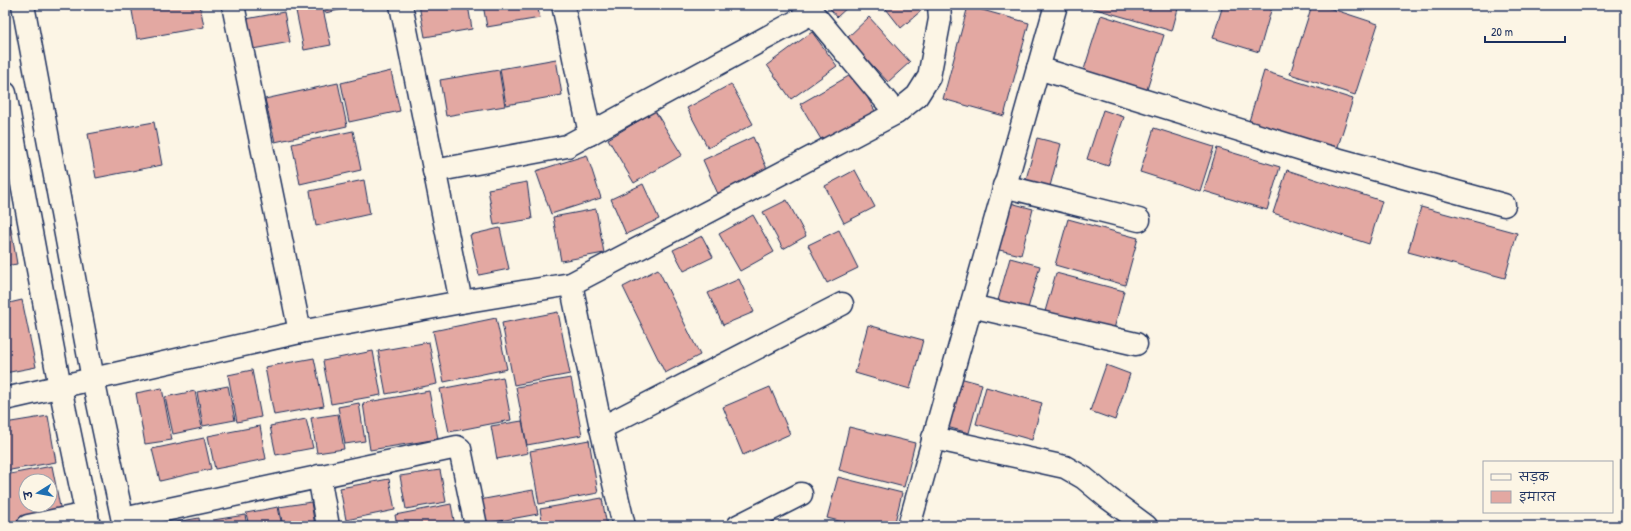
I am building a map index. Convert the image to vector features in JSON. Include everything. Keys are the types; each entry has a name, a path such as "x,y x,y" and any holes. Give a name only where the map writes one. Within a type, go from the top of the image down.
{"street":[{"path":"22,5 93,379 123,523 319,476 457,447 460,448 476,526"},
{"path":"233,5 300,332"},
{"path":"401,5 461,302"},
{"path":"563,5 590,134"},
{"path":"5,399 300,332 461,302 571,284 896,113 917,96 929,77 940,19 939,5"},
{"path":"908,526 1056,5"},
{"path":"434,171 567,146 809,9 896,113"},
{"path":"1038,68 1308,152 1504,205"},
{"path":"5,93 60,387 88,520 28,526"},
{"path":"1004,186 1139,220"},
{"path":"571,284 601,428 624,526"},
{"path":"601,428 842,304"},
{"path":"971,306 1136,344"},
{"path":"933,438 1065,467 1084,478 1146,526"},
{"path":"319,476 328,526"},
{"path":"738,526 801,494"}],"building":[{"path":"131,5 200,5 204,27 137,39"},
{"path":"322,5 331,45 304,50 295,6"},
{"path":"324,5 363,5 325,13"},
{"path":"419,5 468,5 472,29 425,37"},
{"path":"483,5 537,5 540,18 487,27"},
{"path":"827,5 850,5 837,17"},
{"path":"883,5 917,5 922,10 901,28"},
{"path":"1082,5 1179,5 1172,31"},
{"path":"1223,5 1267,5 1272,7 1259,52 1213,38"},
{"path":"1312,5 1320,5 1378,24 1355,95 1290,74"},
{"path":"968,6 1029,23 1004,116 943,99"},
{"path":"284,12 290,42 253,49 246,19"},
{"path":"1101,15 1164,35 1145,96 1082,76"},
{"path":"869,17 910,62 888,82 847,38"},
{"path":"812,32 837,66 791,99 767,65"},
{"path":"556,59 562,95 506,105 500,69"},
{"path":"499,70 505,106 446,116 440,80"},
{"path":"391,71 400,111 349,122 341,83"},
{"path":"1264,71 1353,99 1335,156 1247,128"},
{"path":"854,73 875,111 822,141 800,104"},
{"path":"338,83 347,126 275,142 265,99"},
{"path":"731,84 753,124 708,148 687,108"},
{"path":"1103,110 1124,117 1108,166 1087,159"},
{"path":"655,111 682,155 634,183 608,139"},
{"path":"154,122 162,165 96,178 88,134"},
{"path":"1154,128 1214,147 1200,191 1140,172"},
{"path":"353,131 361,170 300,184 292,144"},
{"path":"753,137 768,171 718,194 703,160"},
{"path":"1037,138 1061,144 1048,194 1024,187"},
{"path":"1217,148 1280,167 1267,210 1204,191"},
{"path":"587,155 601,198 551,214 536,171"},
{"path":"855,170 875,207 844,223 825,186"},
{"path":"1287,170 1382,201 1369,244 1273,213"},
{"path":"364,180 370,214 316,226 310,191"},
{"path":"527,182 532,219 494,225 488,189"},
{"path":"643,184 659,219 626,234 611,199"},
{"path":"787,200 806,236 783,249 763,212"},
{"path":"1007,202 1033,209 1021,255 995,249"},
{"path":"1421,207 1517,233 1505,278 1408,252"},
{"path":"596,209 604,253 561,261 553,217"},
{"path":"753,215 774,252 740,271 719,234"},
{"path":"1068,219 1138,238 1125,285 1055,265"},
{"path":"10,223 17,264 5,266 5,224"},
{"path":"500,228 509,269 479,275 470,235"},
{"path":"839,230 858,268 827,283 808,245"},
{"path":"702,236 713,257 684,271 673,250"},
{"path":"1010,258 1040,266 1027,312 997,304"},
{"path":"658,269 700,355 665,373 623,287"},
{"path":"1056,273 1124,291 1113,333 1044,315"},
{"path":"739,279 754,312 723,325 708,293"},
{"path":"22,300 36,367 5,373 5,304"},
{"path":"558,312 570,374 514,385 502,323"},
{"path":"496,318 507,369 444,382 433,331"},
{"path":"868,325 923,340 910,389 855,373"},
{"path":"429,342 437,384 386,394 378,351"},
{"path":"373,351 381,395 331,404 323,361"},
{"path":"314,358 324,406 274,415 265,367"},
{"path":"1106,365 1130,374 1115,420 1090,411"},
{"path":"252,370 261,417 237,422 228,375"},
{"path":"503,377 511,420 449,432 440,389"},
{"path":"956,377 982,384 969,433 943,426"},
{"path":"571,378 582,435 527,445 516,387"},
{"path":"228,386 235,420 203,426 197,392"},
{"path":"770,387 790,434 743,455 723,407"},
{"path":"986,387 1042,403 1032,440 976,424"},
{"path":"162,388 172,440 145,444 136,393"},
{"path":"195,391 202,428 173,434 165,397"},
{"path":"429,391 438,439 370,450 363,403"},
{"path":"359,403 365,441 345,444 338,407"},
{"path":"338,414 344,449 317,453 311,418"},
{"path":"48,416 56,462 5,471 5,423"},
{"path":"306,419 313,448 276,455 270,426"},
{"path":"522,421 528,453 497,459 491,426"},
{"path":"260,426 266,459 215,469 208,436"},
{"path":"849,427 915,443 904,487 839,470"},
{"path":"204,438 211,469 160,481 152,449"},
{"path":"589,440 598,493 539,504 530,451"},
{"path":"52,466 53,473 18,473 18,513 58,513 58,497 62,517 14,526 5,526 5,475"},
{"path":"440,470 446,502 406,509 400,476"},
{"path":"838,477 902,493 894,526 859,526 827,518"},
{"path":"389,479 395,510 346,520 340,488"},
{"path":"533,490 538,514 478,525 474,501"},
{"path":"602,498 607,526 543,526 540,509"},
{"path":"311,502 315,526 283,526 279,507"},
{"path":"451,504 455,526 397,526 395,515"},
{"path":"278,507 282,526 249,526 246,513"},
{"path":"245,515 247,526 214,526 213,520"},
{"path":"199,518 200,526 154,526"}]}
